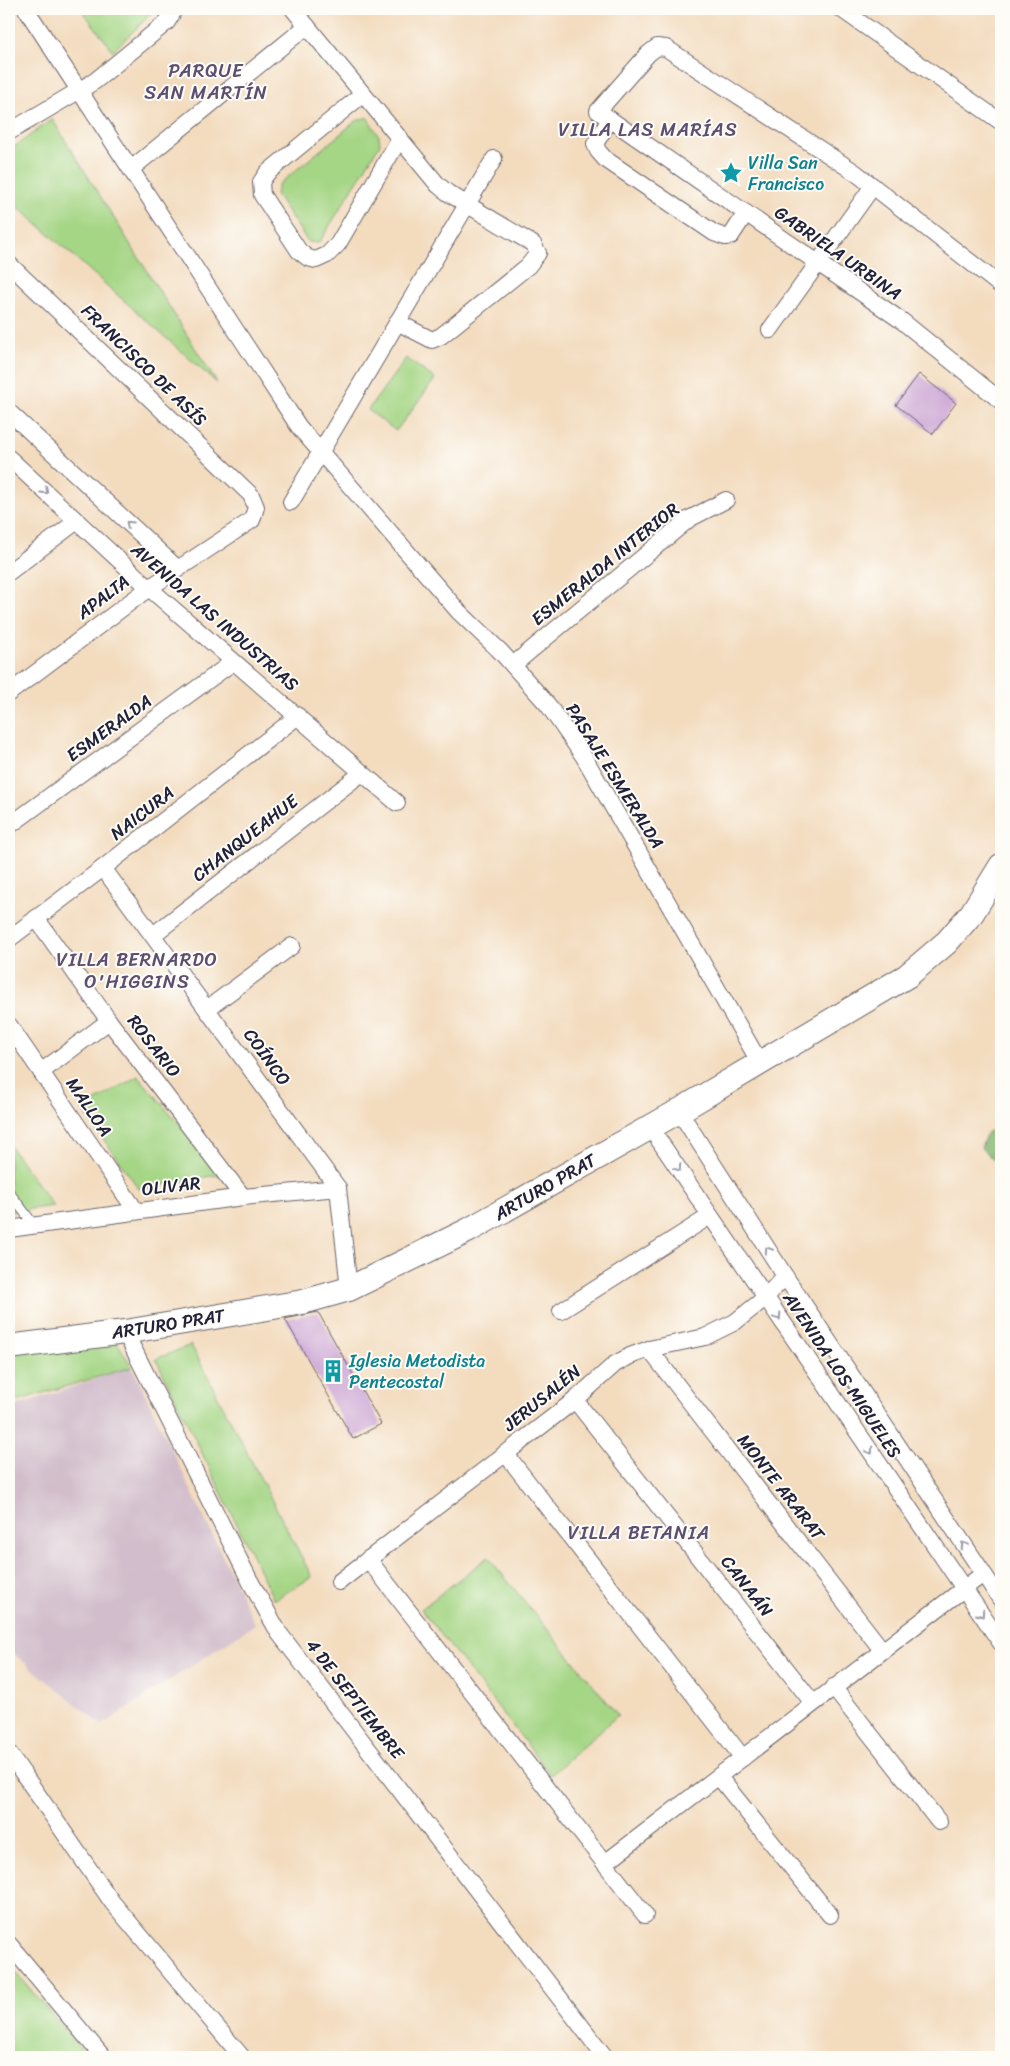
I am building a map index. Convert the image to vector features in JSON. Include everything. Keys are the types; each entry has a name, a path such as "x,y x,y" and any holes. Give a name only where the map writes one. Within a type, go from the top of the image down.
{"main road":[{"name":"ARTURO PRAT","path":"9,1347 125,1332 303,1302 349,1288 469,1230 679,1111 907,976 953,934 972,913 1001,866"}],"street":[{"name":"PASAJE ESMERALDA","path":"26,9 299,427 459,612 513,665 548,705 584,757 760,1063"},
{"path":"293,9 438,185 448,193 533,244 538,252 528,266 441,336 432,340 397,322"},
{"path":"841,9 1001,122"},
{"path":"9,132 96,81 167,22 170,12"},
{"path":"131,169 307,26"},
{"path":"746,213 731,236 725,237 714,233 605,159 598,151 595,144 604,115 648,54 657,47 666,48 823,150 873,186 1001,286"},
{"path":"363,94 267,173 261,182 262,195 299,251 308,258 316,260 327,255 338,244 400,138"},
{"name":"GABRIELA URBINA","path":"604,115 902,321 1001,400"},
{"path":"291,502 494,159"},
{"path":"770,330 873,186"},
{"name":"FRANCISCO DE ASÍS","path":"9,264 251,495"},
{"name":"AVENIDA LAS INDUSTRIAS","path":"9,412 178,569"},
{"name":"AVENIDA LAS INDUSTRIAS","path":"11,463 233,662 397,803"},
{"name":"APALTA","path":"9,693 149,588 252,520 256,507 251,495"},
{"name":"ESMERALDA INTERIOR","path":"513,665 689,519 726,500"},
{"path":"9,572 77,521"},
{"name":"ESMERALDA","path":"9,826 233,662"},
{"name":"NAICURA","path":"9,939 298,716"},
{"name":"CHANQUEAHUE","path":"153,935 362,773"},
{"name":"COÍNCO","path":"103,868 338,1188"},
{"name":"ROSARIO","path":"36,918 109,1021 243,1197"},
{"path":"207,1010 292,946"},
{"path":"41,1072 109,1021"},
{"name":"MALLOA","path":"9,1025 136,1211"},
{"name":"AVENIDA LOS MIGUELES","path":"679,1111 785,1276 1001,1600"},
{"name":"AVENIDA LOS MIGUELES","path":"650,1127 1001,1643"},
{"path":"338,1188 349,1288"},
{"name":"OLIVAR","path":"9,1229 243,1197 338,1188"},
{"path":"561,1311 710,1216"},
{"name":"JERUSALÉN","path":"339,1582 575,1400 615,1364 649,1349 704,1337 735,1322 765,1298 785,1276"},
{"name":"4 DE SEPTIEMBRE","path":"125,1332 250,1581 279,1633 605,2057"},
{"name":"MONTE ARARAT","path":"649,1349 882,1650"},
{"name":"CANAÁN","path":"575,1400 813,1703"},
{"path":"505,1453 743,1758"},
{"path":"368,1559 645,1915"},
{"path":"605,1863 983,1574"},
{"path":"833,1687 939,1822"},
{"path":"9,1754 112,1902 242,2057"},
{"path":"719,1777 830,1915"},
{"path":"9,1944 104,2057"}],"lane":[{"path":"9,1192 34,1225"}],"shaded area":[{"path":"132,1367 255,1624 102,1725 9,1650 9,1408"}],"green space":[{"path":"81,9 152,9 150,15 113,51"},
{"path":"367,117 379,136 380,144 319,243 308,242 276,194 278,185 356,121"},
{"path":"52,119 217,383 9,199 9,151"},
{"path":"406,358 435,379 396,431 368,410"},
{"path":"138,1076 223,1174 139,1189 82,1109"},
{"path":"1001,1127 1001,1167 981,1148 987,1132"},
{"path":"9,1145 53,1206 9,1212"},
{"path":"111,1332 132,1367 9,1403 9,1345"},
{"path":"191,1345 312,1577 274,1600 156,1359"},
{"path":"488,1557 618,1715 551,1775 421,1609"},
{"path":"9,1964 88,2057 9,2057"}],"building":[{"path":"919,374 956,403 933,434 896,405"},
{"name":"Iglesia Metodista Pentecostal","path":"318,1312 381,1424 353,1439 285,1319"}],"place":[{"name":"Villa San Francisco","path":"731,173"},
{"name":"Iglesia Metodista Pentecostal","path":"333,1371"}],"district":[{"name":"PARQUE SAN MARTÍN","path":"206,81"},
{"name":"VILLA LAS MARÍAS","path":"648,129"},
{"name":"VILLA BERNARDO O'HIGGINS","path":"137,970"},
{"name":"VILLA BETANIA","path":"639,1532"}]}
